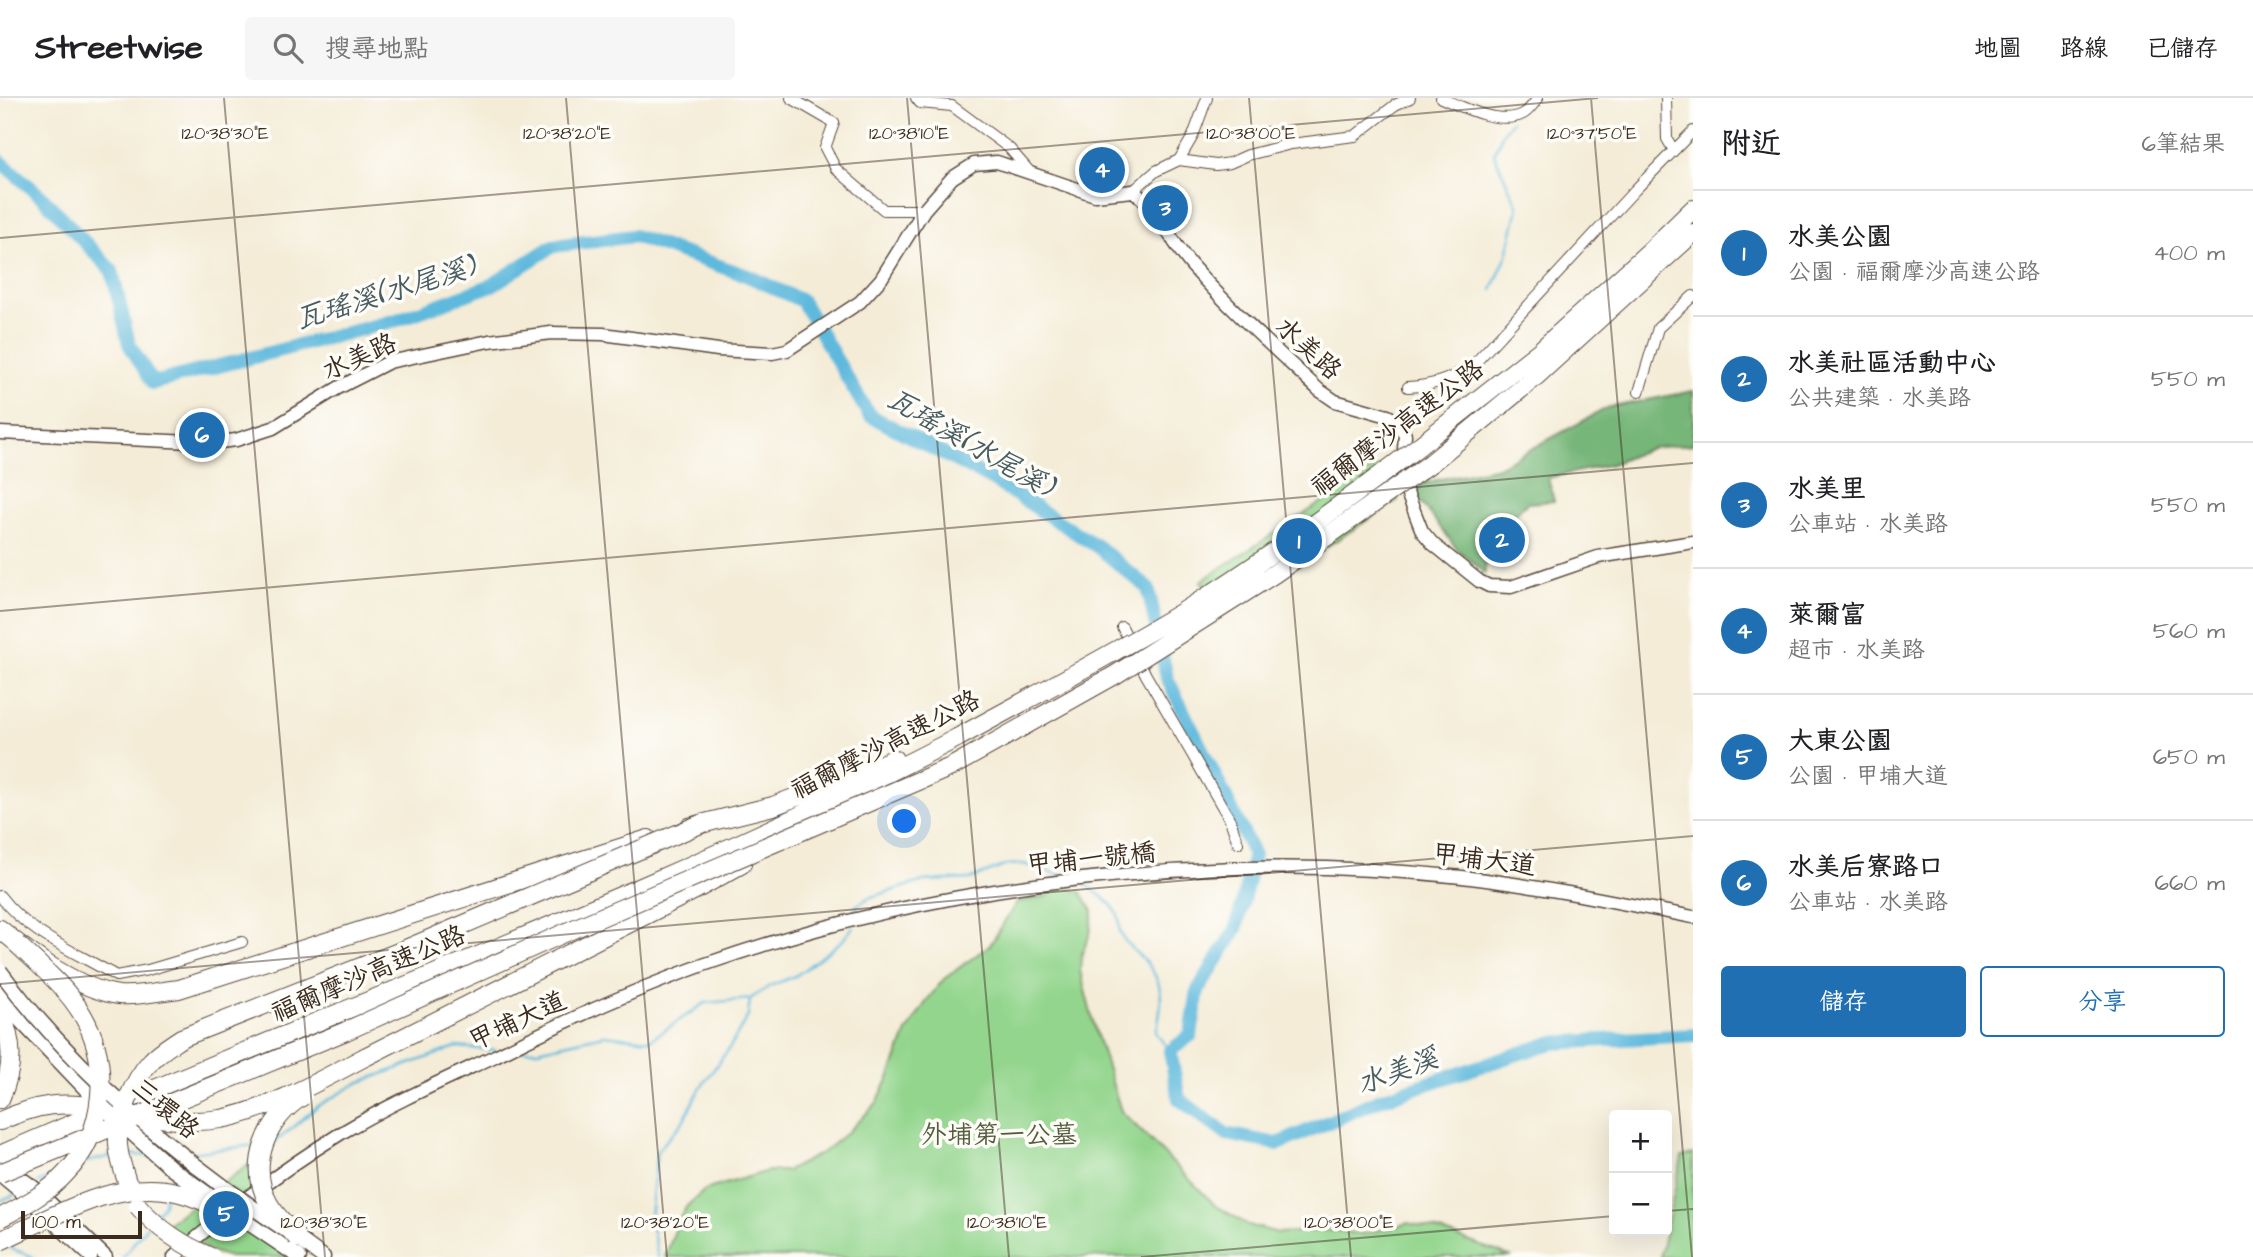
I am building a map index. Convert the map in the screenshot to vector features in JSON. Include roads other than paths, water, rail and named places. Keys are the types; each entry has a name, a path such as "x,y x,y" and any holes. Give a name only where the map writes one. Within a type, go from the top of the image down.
{"highway":[{"name":"福爾摩沙高速公路","path":"0,1156 122,1102 642,887 858,789 1108,655 1186,610 1352,496 1419,446 1542,349 1693,209"},
{"name":"福爾摩沙高速公路","path":"0,1174 346,1031 572,930 951,767 1115,675 1274,574 1431,463 1533,379 1693,233"},
{"path":"17,944 80,982 97,989 120,995 179,989 704,823 773,806 907,753 957,738"},
{"path":"211,1257 187,1247 148,1218 131,1194 122,1166 118,1129 125,1106 149,1063 161,1052 181,1038 401,951 704,823"},
{"path":"131,1114 159,1119 192,1120 218,1119 245,1113 313,1083 696,889 786,838"},
{"path":"0,929 64,990 82,1012 97,1052 101,1087 94,1126 85,1147 69,1171 53,1186 0,1218"},
{"path":"0,1010 10,1036 11,1055 8,1080 0,1098"},
{"path":"297,1238 268,1203 260,1174 263,1144 279,1114 365,1057"},
{"path":"0,1121 38,1107 65,1103 103,1107"},
{"path":"0,1241 72,1208 131,1191 175,1192 237,1215"}],"main road":[{"name":"三環路","path":"0,971 39,1020 131,1114 248,1205 323,1257"},
{"name":"三環路","path":"0,993 20,1020 103,1107 172,1168 299,1257"},
{"path":"103,1107 131,1114"}],"street":[{"path":"791,98 834,122 825,148 836,169 884,210 924,210 952,178 974,164 997,162 1095,195 1133,191 1156,171 1179,160 1216,165 1291,144 1355,136 1395,104 1410,98"},
{"path":"916,98 919,103 952,106 1009,148 1030,173"},
{"path":"1179,160 1193,136 1208,98"},
{"path":"1441,98 1478,113 1504,117 1523,114 1538,98"},
{"path":"1667,98 1667,139 1673,149"},
{"path":"1408,387 1443,381 1463,373 1476,362 1673,149 1693,131"},
{"name":"水美路","path":"1133,191 1146,201 1190,264 1219,296 1319,390 1335,401 1388,416 1398,423 1405,435 1402,480 1422,531 1433,544 1479,581 1489,586 1511,587 1598,557 1693,542"},
{"name":"水美路","path":"0,433 212,443 236,440 273,428 338,388 389,362 489,341 551,333 603,334 729,351 772,353 787,350 860,302 881,279 924,210"},
{"path":"1639,392 1658,328 1693,296"},
{"path":"1122,626 1146,675 1230,820 1238,843"},
{"name":"甲埔一號橋","path":"920,906 1048,884 1161,873 1268,869"},
{"name":"甲埔大道","path":"1268,869 1394,872 1458,877 1565,892 1693,917"},
{"path":"0,896 36,929 116,976 148,970 242,942"},
{"name":"甲埔大道","path":"174,1257 250,1195 346,1130 541,1033 616,998 703,965 839,924 920,906"},
{"path":"0,1163 34,1186 106,1257"},
{"path":"0,1174 91,1257"}],"waterway":[{"path":"1517,112 1527,98"},
{"path":"1492,290 1507,255 1518,207 1494,154 1511,121"},
{"name":"瓦瑤溪(水尾溪)","path":"0,161 44,199 112,271 129,344 153,383 397,320 492,285 553,246 634,236 748,276 802,301 869,415 993,480 1098,547 1148,588 1167,678 1254,855 1236,929 1198,990 1191,1035 1170,1051 1179,1099 1226,1134 1278,1144 1381,1099 1551,1043 1693,1035"},
{"path":"855,917 856,906 868,898 924,881 971,879 1007,865 1023,864 1063,876"},
{"path":"1086,884 1114,909 1123,938 1155,976 1161,993 1156,1033 1170,1051"},
{"path":"519,1050 538,1050 604,1035 650,1040 705,1003 750,999 770,986 797,975 842,941 853,927"},
{"path":"658,1257 650,1218 657,1151 682,1123 701,1087 730,1047 748,1016 750,1000"},
{"path":"273,1144 318,1106 358,1083 456,1047 495,1050"},
{"path":"189,1153 256,1145"},
{"path":"127,1154 148,1156"},
{"path":"86,1162 113,1156"},
{"path":"38,1183 51,1177"},
{"path":"0,1201 16,1194"},
{"path":"155,1215 164,1204 165,1197"},
{"path":"123,1257 147,1226"},
{"path":"10,1248 33,1257"}],"place":[{"name":"萊爾富","path":"1102,170"},
{"name":"水美里","path":"1165,208"},
{"name":"水美后寮路口","path":"202,435"},
{"name":"水美社區活動中心","path":"1502,540"},
{"name":"水美公園","path":"1299,541"},
{"name":"大東公園","path":"226,1214"}],"water label":[{"name":"水美溪","path":"1397,1070"}],"park label":[{"name":"外埔第一公墓","path":"999,1134"}]}
